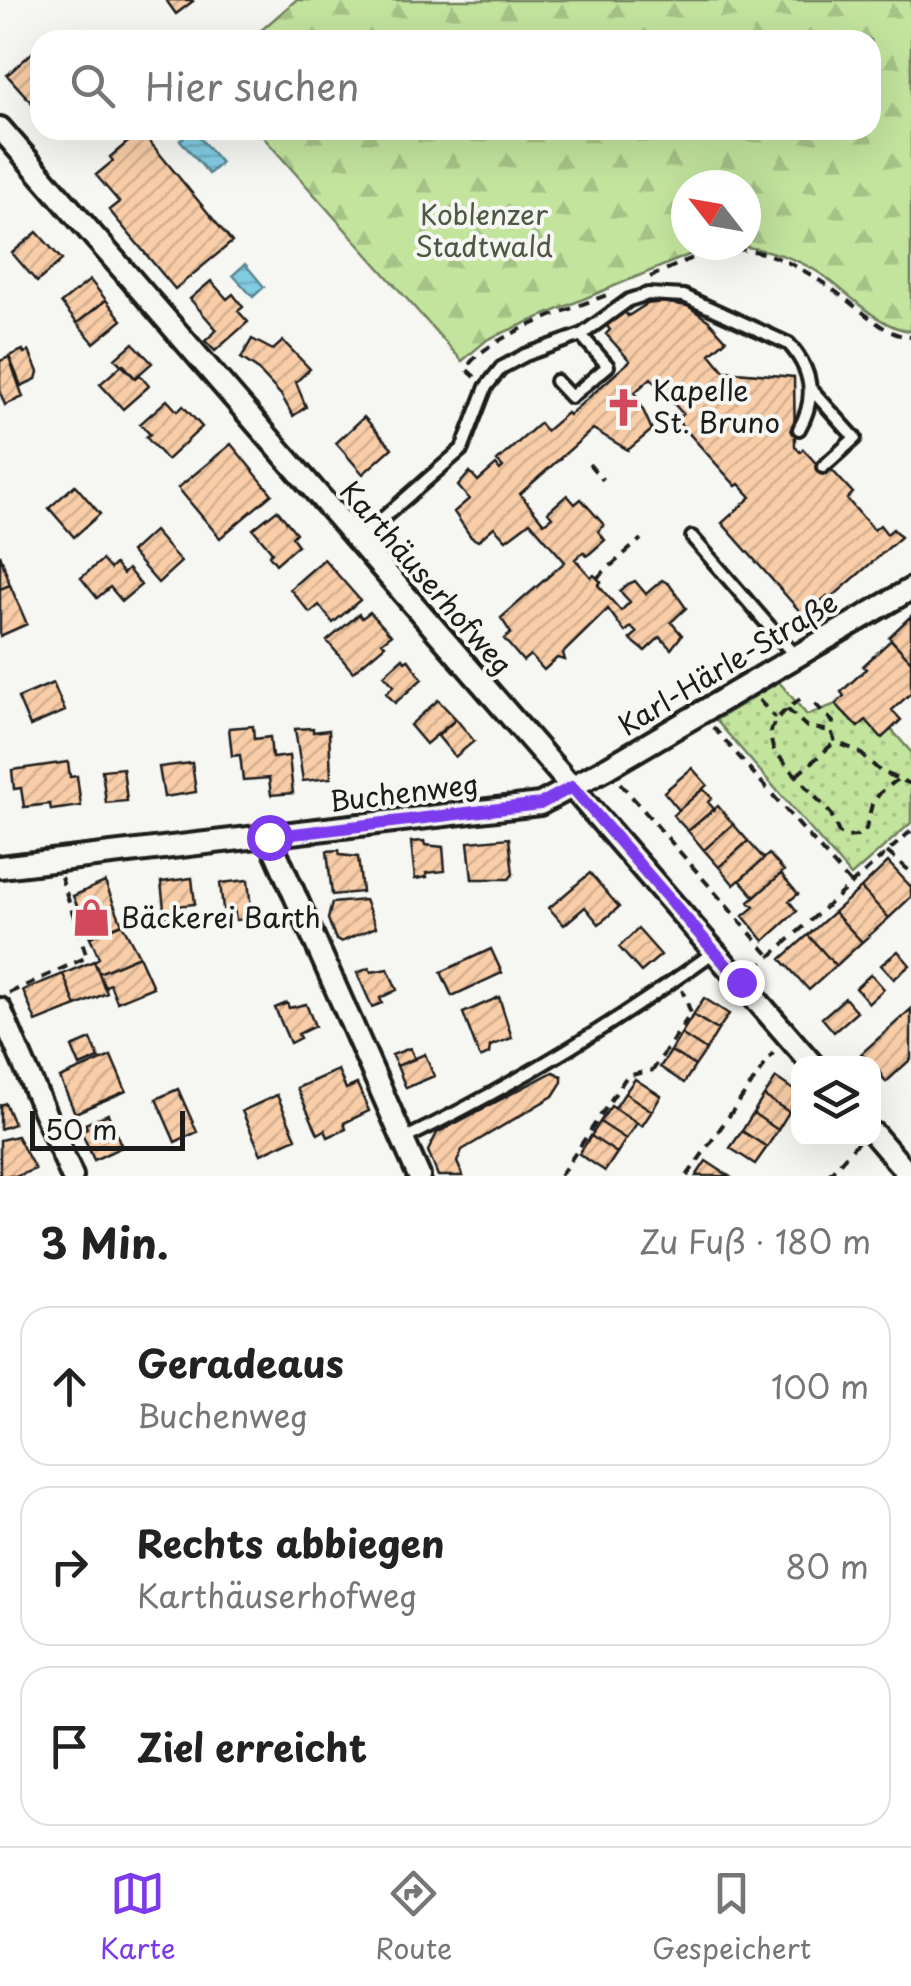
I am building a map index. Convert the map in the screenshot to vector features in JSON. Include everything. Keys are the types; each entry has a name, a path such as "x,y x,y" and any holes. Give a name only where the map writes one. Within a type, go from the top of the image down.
{"street":[{"name":"Karthäuserhofweg","path":"0,128 805,1056"},
{"name":"Karl-Härle-Straße","path":"572,787 911,588"},
{"name":"Buchenweg","path":"0,867 540,804 572,787"},
{"path":"269,837 419,1176"},
{"path":"0,1009 72,1176"},
{"path":"881,1142 910,1176"}],"lane":[{"path":"357,541 462,449 486,387 501,368 525,355 581,336 629,300 648,294 684,296 789,344 806,368 810,389 811,403 799,429"},
{"path":"556,382 571,398 608,366 581,336"},
{"path":"810,389 855,438 823,467"},
{"path":"692,537 795,656"},
{"path":"402,1140 545,1064 715,951"}],"path":[{"path":"589,464 603,480"},
{"path":"597,578 641,539"},
{"path":"800,699 775,718 770,740 831,814 839,833 857,836 866,829 872,804 897,780"},
{"path":"815,704 833,722 835,742 858,752 880,771 911,784"},
{"path":"787,709 807,727 831,731"},
{"path":"700,713 851,884"},
{"path":"796,775 835,742"},
{"path":"607,768 770,956"},
{"path":"741,982 911,831"},
{"path":"887,852 911,872"},
{"path":"0,997 88,958 55,860"},
{"path":"76,924 84,921"},
{"path":"570,1176 561,1174 627,1076 653,1070 691,1013 677,979"},
{"path":"687,1176 786,1035"},
{"path":"828,1176 854,1146"}],"green space":[{"name":"Koblenzer Stadtwald","path":"296,0 911,0 911,331 876,317 801,263 761,250 761,170 671,170 671,260 677,260 488,339 462,361 266,140 881,140 881,30 262,30"},
{"path":"779,682 807,715 836,704 857,727 866,720 882,737 891,729 911,752 911,823 851,876 716,720"}],"water":[{"path":"180,140 201,140 221,163 209,174"},
{"path":"245,264 264,287 253,297 233,275"}],"building":[{"path":"166,0 192,0 193,1 176,14"},
{"path":"30,55 30,101 7,75"},
{"path":"130,140 148,140 232,242 175,289 109,210 119,202 96,175 113,161 110,157"},
{"path":"37,232 62,260 37,282 12,253"},
{"path":"90,280 106,300 77,323 61,303"},
{"path":"211,281 227,299 233,294 243,307 238,311 248,322 215,351 205,341 217,330 190,299"},
{"path":"106,300 122,320 94,343 77,323"},
{"path":"647,304 688,306 709,321 726,340 710,354 724,371 794,377 795,446 800,452 803,449 825,473 830,468 853,493 847,499 874,530 880,525 887,534 893,529 901,537 830,599 827,596 804,616 722,523 751,497 739,484 736,486 677,420 683,414 651,378 635,392 652,430 628,450 593,429 520,494 544,523 552,517 548,512 567,495 575,504 581,499 604,525 598,531 605,540 587,556 583,552 575,559 601,582 598,585 621,611 630,602 620,591 628,584 635,581 646,594 662,580 669,584 686,608 671,622 682,635 671,649 660,637 645,651 630,639 637,633 631,627 625,632 608,609 563,653 565,660 557,658 544,670 530,655 523,661 504,639 511,633 501,618 565,562 530,522 506,540 494,527 478,541 471,537 454,512 469,499 458,486 470,472 478,481 496,465 500,470 503,467 497,461 540,423 546,431 630,361 606,334 610,330 604,322 621,307 628,316"},
{"path":"252,339 273,350 283,341 310,369 296,382 306,407 293,416 281,395 241,358"},
{"path":"133,343 152,363 135,378 115,359"},
{"path":"29,351 38,372 36,379 21,386 9,356"},
{"path":"9,357 23,397 5,405 0,392 0,361"},
{"path":"123,364 149,386 123,409 100,384"},
{"path":"167,400 177,411 183,406 202,427 167,460 140,424"},
{"path":"364,417 392,448 363,474 336,443"},
{"path":"231,444 272,494 220,538 178,488"},
{"path":"75,485 100,514 74,537 49,508"},
{"path":"277,510 296,533 292,537 298,545 276,564 269,555 272,552 253,529"},
{"path":"154,531 181,562 158,583 131,552"},
{"path":"0,554 10,585 0,589"},
{"path":"324,559 360,600 333,623 319,605 310,613 290,589"},
{"path":"102,560 110,569 115,564 123,574 128,569 141,585 122,601 110,587 97,598 81,578"},
{"path":"10,585 27,624 0,636 0,589"},
{"path":"370,612 391,635 353,672 327,641 359,614 362,618"},
{"path":"911,616 911,661 889,637"},
{"path":"891,640 911,661 911,693 892,710 901,720 882,738 866,720 858,727 836,704 844,696 841,692 866,669 863,666"},
{"path":"403,658 408,659 422,679 395,703 386,693 394,686 384,675"},
{"path":"53,683 65,711 30,726 18,698"},
{"path":"438,700 456,719 426,744 410,725"},
{"path":"456,719 474,741 455,757 438,736"},
{"path":"253,726 254,739 270,737 272,758 289,756 293,793 271,795 269,778 243,780 240,755 232,756 229,728"},
{"path":"313,728 313,732 329,730 331,778 303,781 295,729"},
{"path":"68,762 70,777 77,776 81,806 51,810 50,804 24,807 21,788 14,789 12,770"},
{"path":"192,763 196,792 164,797 159,767"},
{"path":"123,768 127,801 106,803 102,770"},
{"path":"692,768 707,785 679,810 664,792"},
{"path":"703,789 712,798 708,802 714,809 688,831 673,815"},
{"path":"718,806 733,824 704,850 688,831"},
{"path":"733,824 748,841 719,867 704,850"},
{"path":"509,838 513,874 509,879 472,879 468,842"},
{"path":"424,841 425,845 443,847 445,871 415,879 411,842"},
{"path":"748,841 764,859 734,885 719,867"},
{"path":"339,850 340,855 358,857 362,892 332,895 327,851"},
{"path":"769,854 784,871 755,897 740,880"},
{"path":"888,862 911,887 911,897 889,918 861,888"},
{"path":"590,873 619,907 599,924 585,907 564,925 549,908"},
{"path":"781,874 798,894 789,901 797,911 764,941 743,916 754,907 749,902"},
{"path":"192,878 195,904 176,906 178,916 165,918 161,882"},
{"path":"248,880 252,919 236,920 234,908 223,909 220,883"},
{"path":"105,882 122,924 90,937 73,896"},
{"path":"861,888 889,918 862,942 834,912"},
{"path":"365,900 376,927 341,942 336,940 328,919 332,903"},
{"path":"834,912 862,942 836,966 808,935"},
{"path":"122,924 139,956 99,973 94,961 99,958 90,937"},
{"path":"638,929 661,955 641,972 619,947"},
{"path":"808,935 836,966 809,990 781,959"},
{"path":"491,949 502,973 452,996 441,972"},
{"path":"898,951 910,965 894,979 881,965"},
{"path":"139,956 153,987 117,1002 110,984 104,987 99,973"},
{"path":"94,961 107,993 76,1006 63,974"},
{"path":"369,968 371,972 388,969 397,990 372,1007 357,973"},
{"path":"63,974 76,1006 36,1022 23,990"},
{"path":"871,974 884,989 869,1003 856,988"},
{"path":"499,997 512,1038 490,1046 489,1054 480,1058 463,1013"},
{"path":"704,998 729,1014 718,1030 693,1015"},
{"path":"845,998 857,1012 834,1032 822,1018"},
{"path":"287,1003 289,1008 306,1004 315,1026 290,1043 275,1008"},
{"path":"911,1009 911,1059 886,1082 881,1074 881,1056 861,1054"},
{"path":"693,1015 718,1030 706,1050 681,1034"},
{"path":"681,1034 706,1050 695,1066 671,1051"},
{"path":"91,1039 99,1058 80,1066 72,1047"},
{"path":"410,1048 415,1059 397,1066 392,1055"},
{"path":"671,1051 695,1066 684,1083 660,1067"},
{"path":"425,1054 434,1076 406,1088 397,1066"},
{"path":"111,1056 126,1091 75,1113 60,1078"},
{"path":"338,1070 346,1089 357,1084 369,1111 344,1123 346,1129 328,1137 325,1130 318,1134 297,1088"},
{"path":"553,1072 562,1076 562,1082 553,1096 462,1150 457,1162 463,1176 438,1176 428,1151 437,1133"},
{"path":"776,1078 791,1088 789,1112 764,1096"},
{"path":"635,1079 661,1096 652,1111 625,1093"},
{"path":"178,1089 197,1132 175,1142 156,1099"},
{"path":"625,1093 652,1111 642,1126 615,1108"},
{"path":"277,1095 296,1138 261,1154 242,1111"},
{"path":"764,1096 789,1112 778,1130 753,1113"},
{"path":"5,1103 14,1124 0,1129 0,1105"},
{"path":"611,1106 637,1123 626,1139 600,1122"},
{"path":"753,1113 778,1130 767,1147 742,1131"},
{"path":"108,1114 122,1147 94,1160 81,1131 87,1128 85,1124"},
{"path":"600,1122 626,1139 617,1153 591,1136"},
{"path":"742,1131 767,1147 755,1164 730,1148"},
{"path":"17,1136 35,1169 18,1176 0,1176 0,1140"},
{"path":"591,1136 617,1153 605,1171 579,1154"},
{"path":"706,1161 729,1176 696,1176"}],"place":[{"name":"Kapelle St. Bruno","path":"623,407"},
{"name":"Bäckerei Barth","path":"91,918"}],"route":[{"path":"269,837 540,804 572,787 741,982"}]}
